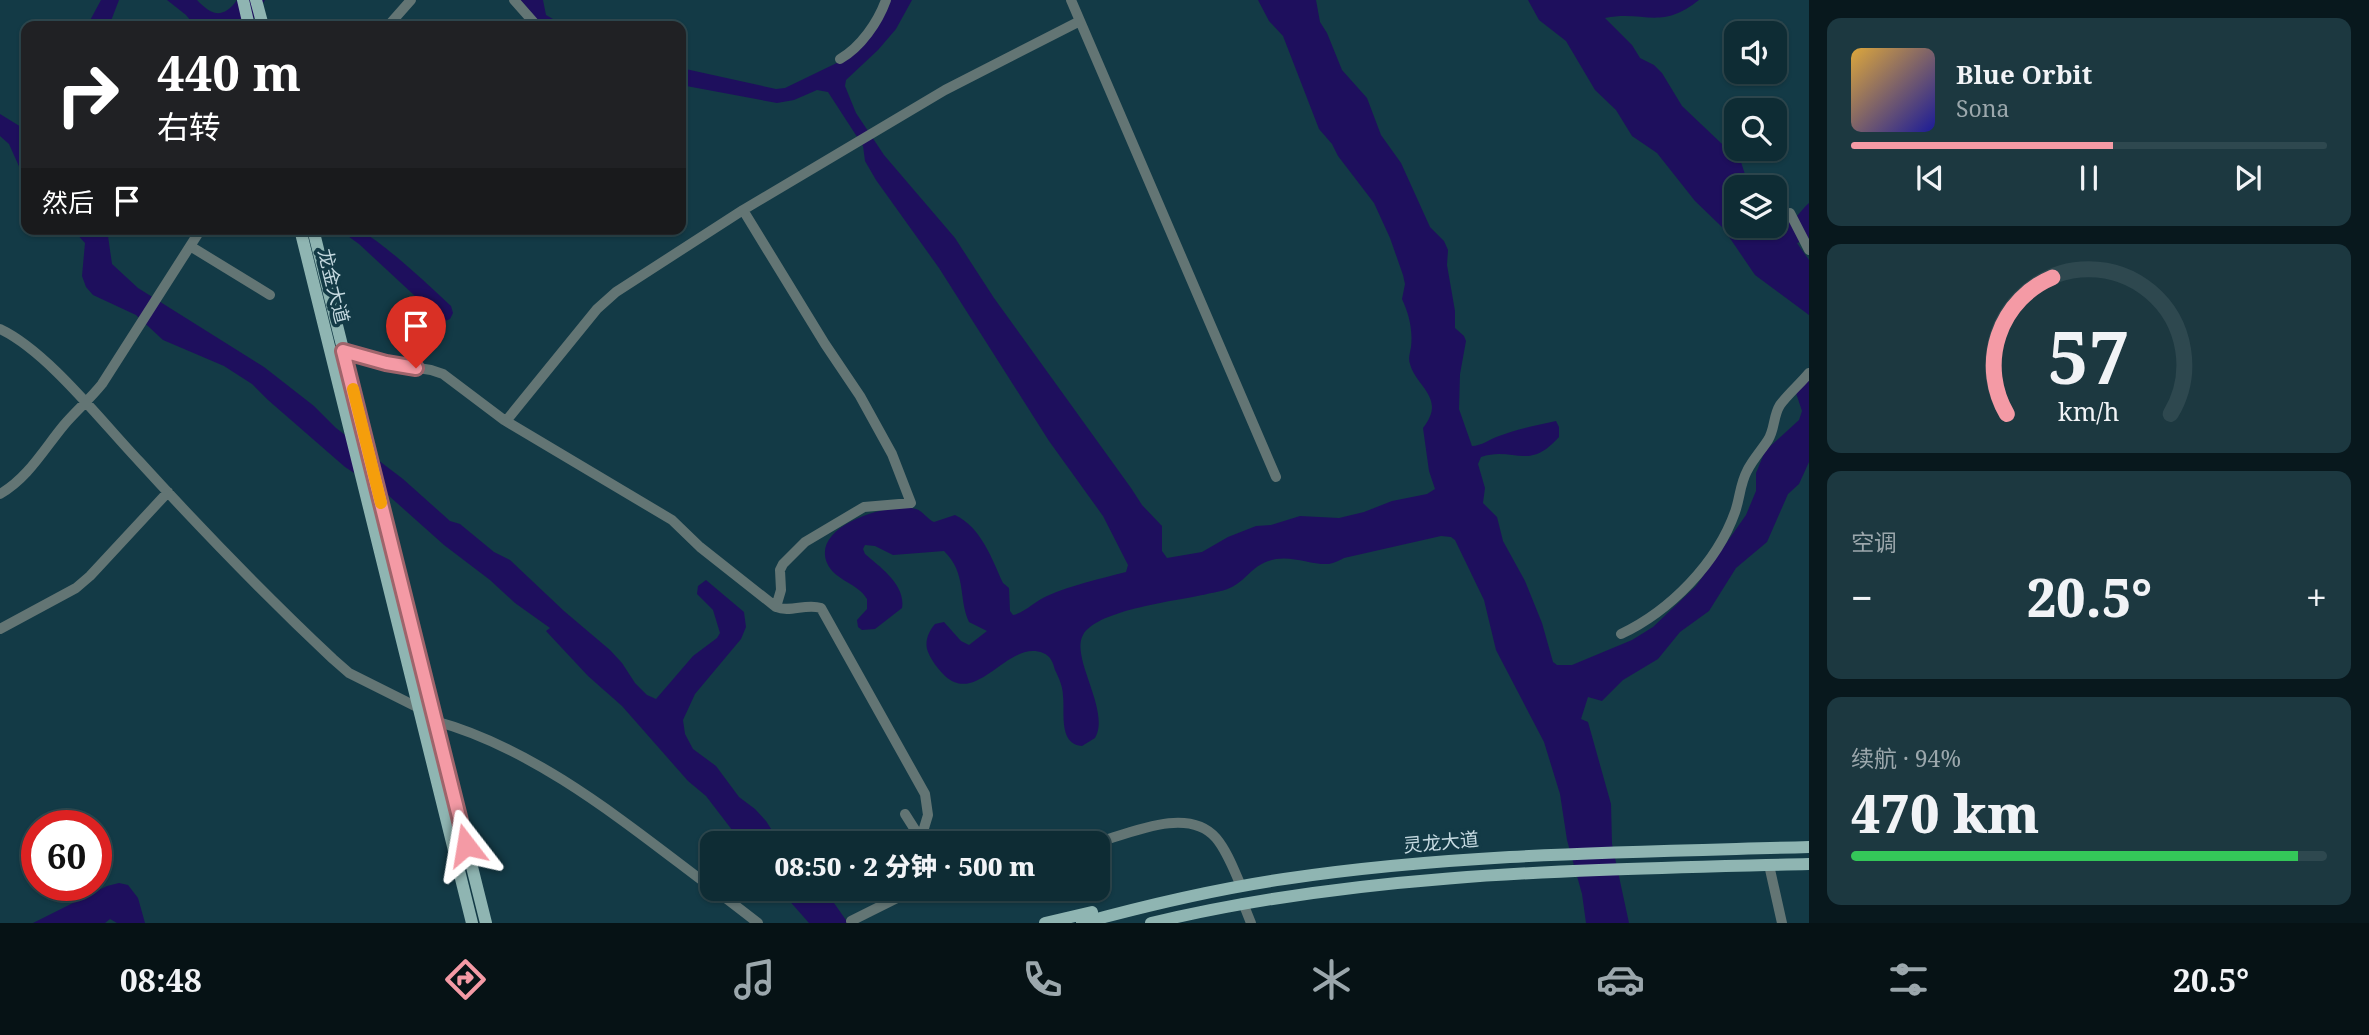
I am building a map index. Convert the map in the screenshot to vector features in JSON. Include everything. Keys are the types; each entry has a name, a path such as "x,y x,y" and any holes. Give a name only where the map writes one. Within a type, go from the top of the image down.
{"main road":[{"path":"243,0 248,21"},
{"path":"256,0 261,20"},
{"name":"龙金大道","path":"301,235 472,923"},
{"name":"龙金大道","path":"314,235 486,923"},
{"name":"灵龙大道","path":"1082,923 1241,886 1368,868 1554,854 1809,847"},
{"name":"灵龙大道","path":"1152,923 1243,903 1428,879 1560,871 1809,864"},
{"path":"1045,923 1130,905 1213,892"},
{"path":"1171,923 1200,912"}],"street":[{"path":"392,21 411,0"},
{"path":"514,0 533,21"},
{"path":"840,59 853,50 881,14 886,0"},
{"path":"1071,0 1276,477"},
{"path":"506,421 603,303 743,210 873,132 945,90 1080,21"},
{"path":"743,210 860,396 892,454 911,503 864,507 805,542 780,570 781,590 776,607"},
{"path":"1790,213 1807,247"},
{"path":"0,495 18,481 65,424 86,404 122,355 197,235"},
{"path":"190,246 271,295"},
{"path":"0,329 24,344 86,404 168,492 333,659 349,673 419,708"},
{"path":"343,351 386,363 440,372 506,421 672,520 700,547 776,607 782,610 814,606 821,608 925,793 928,815 925,831"},
{"path":"1621,634 1663,608 1698,573 1717,548 1736,510 1746,472 1770,436 1777,410 1809,373"},
{"path":"0,629 76,587 90,576 168,492"},
{"path":"435,722 458,728 494,745 581,791 700,878"},
{"path":"905,814 916,831"},
{"path":"1110,839 1172,822 1191,822 1208,830 1220,842 1241,886"},
{"path":"1769,866 1782,923"},
{"path":"730,901 758,923"},
{"path":"851,921 891,901"},
{"path":"1243,903 1251,923"}],"shaded area":[{"path":"101,0 119,0 111,21 90,21"},
{"path":"167,0 197,0 213,12 222,13 237,0 265,0 252,21 191,21"},
{"path":"519,0 543,0 546,15 556,21 536,21"},
{"path":"889,0 912,0 896,29 846,80 845,86 856,113 884,155 955,238 994,298 1142,505 1162,526 1162,551 1167,558 1202,552 1228,537 1256,526 1271,525 1300,516 1339,518 1392,501 1427,494 1435,489 1429,471 1423,428 1430,418 1431,401 1409,362 1411,328 1402,299 1405,284 1390,238 1374,203 1319,129 1283,36 1269,21 1258,0 1316,0 1320,22 1342,70 1367,98 1381,135 1401,163 1430,227 1444,241 1448,250 1447,265 1455,311 1455,328 1466,341 1460,374 1459,409 1472,446 1542,424 1556,421 1559,427 1559,437 1538,453 1529,456 1493,454 1481,457 1478,464 1485,488 1483,503 1497,517 1503,541 1525,581 1542,623 1553,662 1557,665 1572,665 1632,640 1653,627 1696,586 1746,515 1756,491 1756,473 1765,451 1799,420 1802,411 1796,393 1809,379 1809,462 1799,484 1788,494 1767,542 1736,568 1709,611 1680,632 1658,659 1623,680 1602,701 1588,697 1581,719 1588,722 1611,804 1612,844 1629,923 1586,923 1582,894 1567,840 1560,794 1544,742 1496,650 1484,600 1455,540 1451,537 1441,536 1344,558 1329,564 1276,559 1256,567 1226,590 1121,612 1091,626 1083,635 1080,645 1095,700 1099,727 1095,738 1082,746 1074,744 1066,734 1062,686 1046,654 1030,651 1018,655 969,683 957,683 945,676 934,664 928,653 927,642 935,624 944,622 961,641 969,645 987,631 969,622 956,568 944,551 893,555 875,546 865,545 865,554 896,584 902,608 875,629 862,630 858,627 857,620 867,609 867,599 858,589 835,574 827,563 825,549 830,538 841,527 872,513 889,509 916,509 934,522 955,515 964,520 979,535 1003,583 1009,588 1010,611 1013,615 1056,592 1126,572 1128,565 1103,516 1049,441 939,268 876,180 865,161 863,146 828,92 817,90 794,100 777,103 686,86 686,69 776,89 785,88 847,58"},
{"path":"1528,0 1699,0 1673,15 1663,17 1605,18 1632,45 1640,58 1654,65 1662,73 1682,106 1724,146 1724,161 1741,162 1745,175 1724,175 1724,229 1695,201 1657,153 1632,136 1616,110 1595,90 1566,41 1539,20"},
{"path":"0,114 21,127 21,171 9,144 0,136"},
{"path":"1809,203 1809,239 1797,243 1809,260 1809,315 1755,275 1730,238 1787,238 1787,222"},
{"path":"78,235 107,235 112,264 138,288 264,367 314,406 336,428 403,479 450,521 460,524 494,552 510,560 610,650 647,695 656,699 693,656 720,633 713,610 697,594 698,586 706,580 744,612 746,627 741,639 695,694 683,720 685,734 693,749 716,766 739,797 755,809 772,831 733,831 706,796 688,781 622,706 588,676 546,631 550,628 444,545 388,495 345,467 252,384 224,366 163,340 136,315 93,295 82,276 85,243"},
{"path":"346,235 367,235 376,240 451,306 453,313 450,319 443,322"},
{"path":"112,885 128,885 138,898 145,923 117,923 110,919 105,923 33,923 77,901 112,901"},
{"path":"790,901 834,903 848,923 809,923"}],"slow traffic":[{"path":"353,389 381,503"}],"route":[{"path":"416,368 343,351 466,845"}]}
